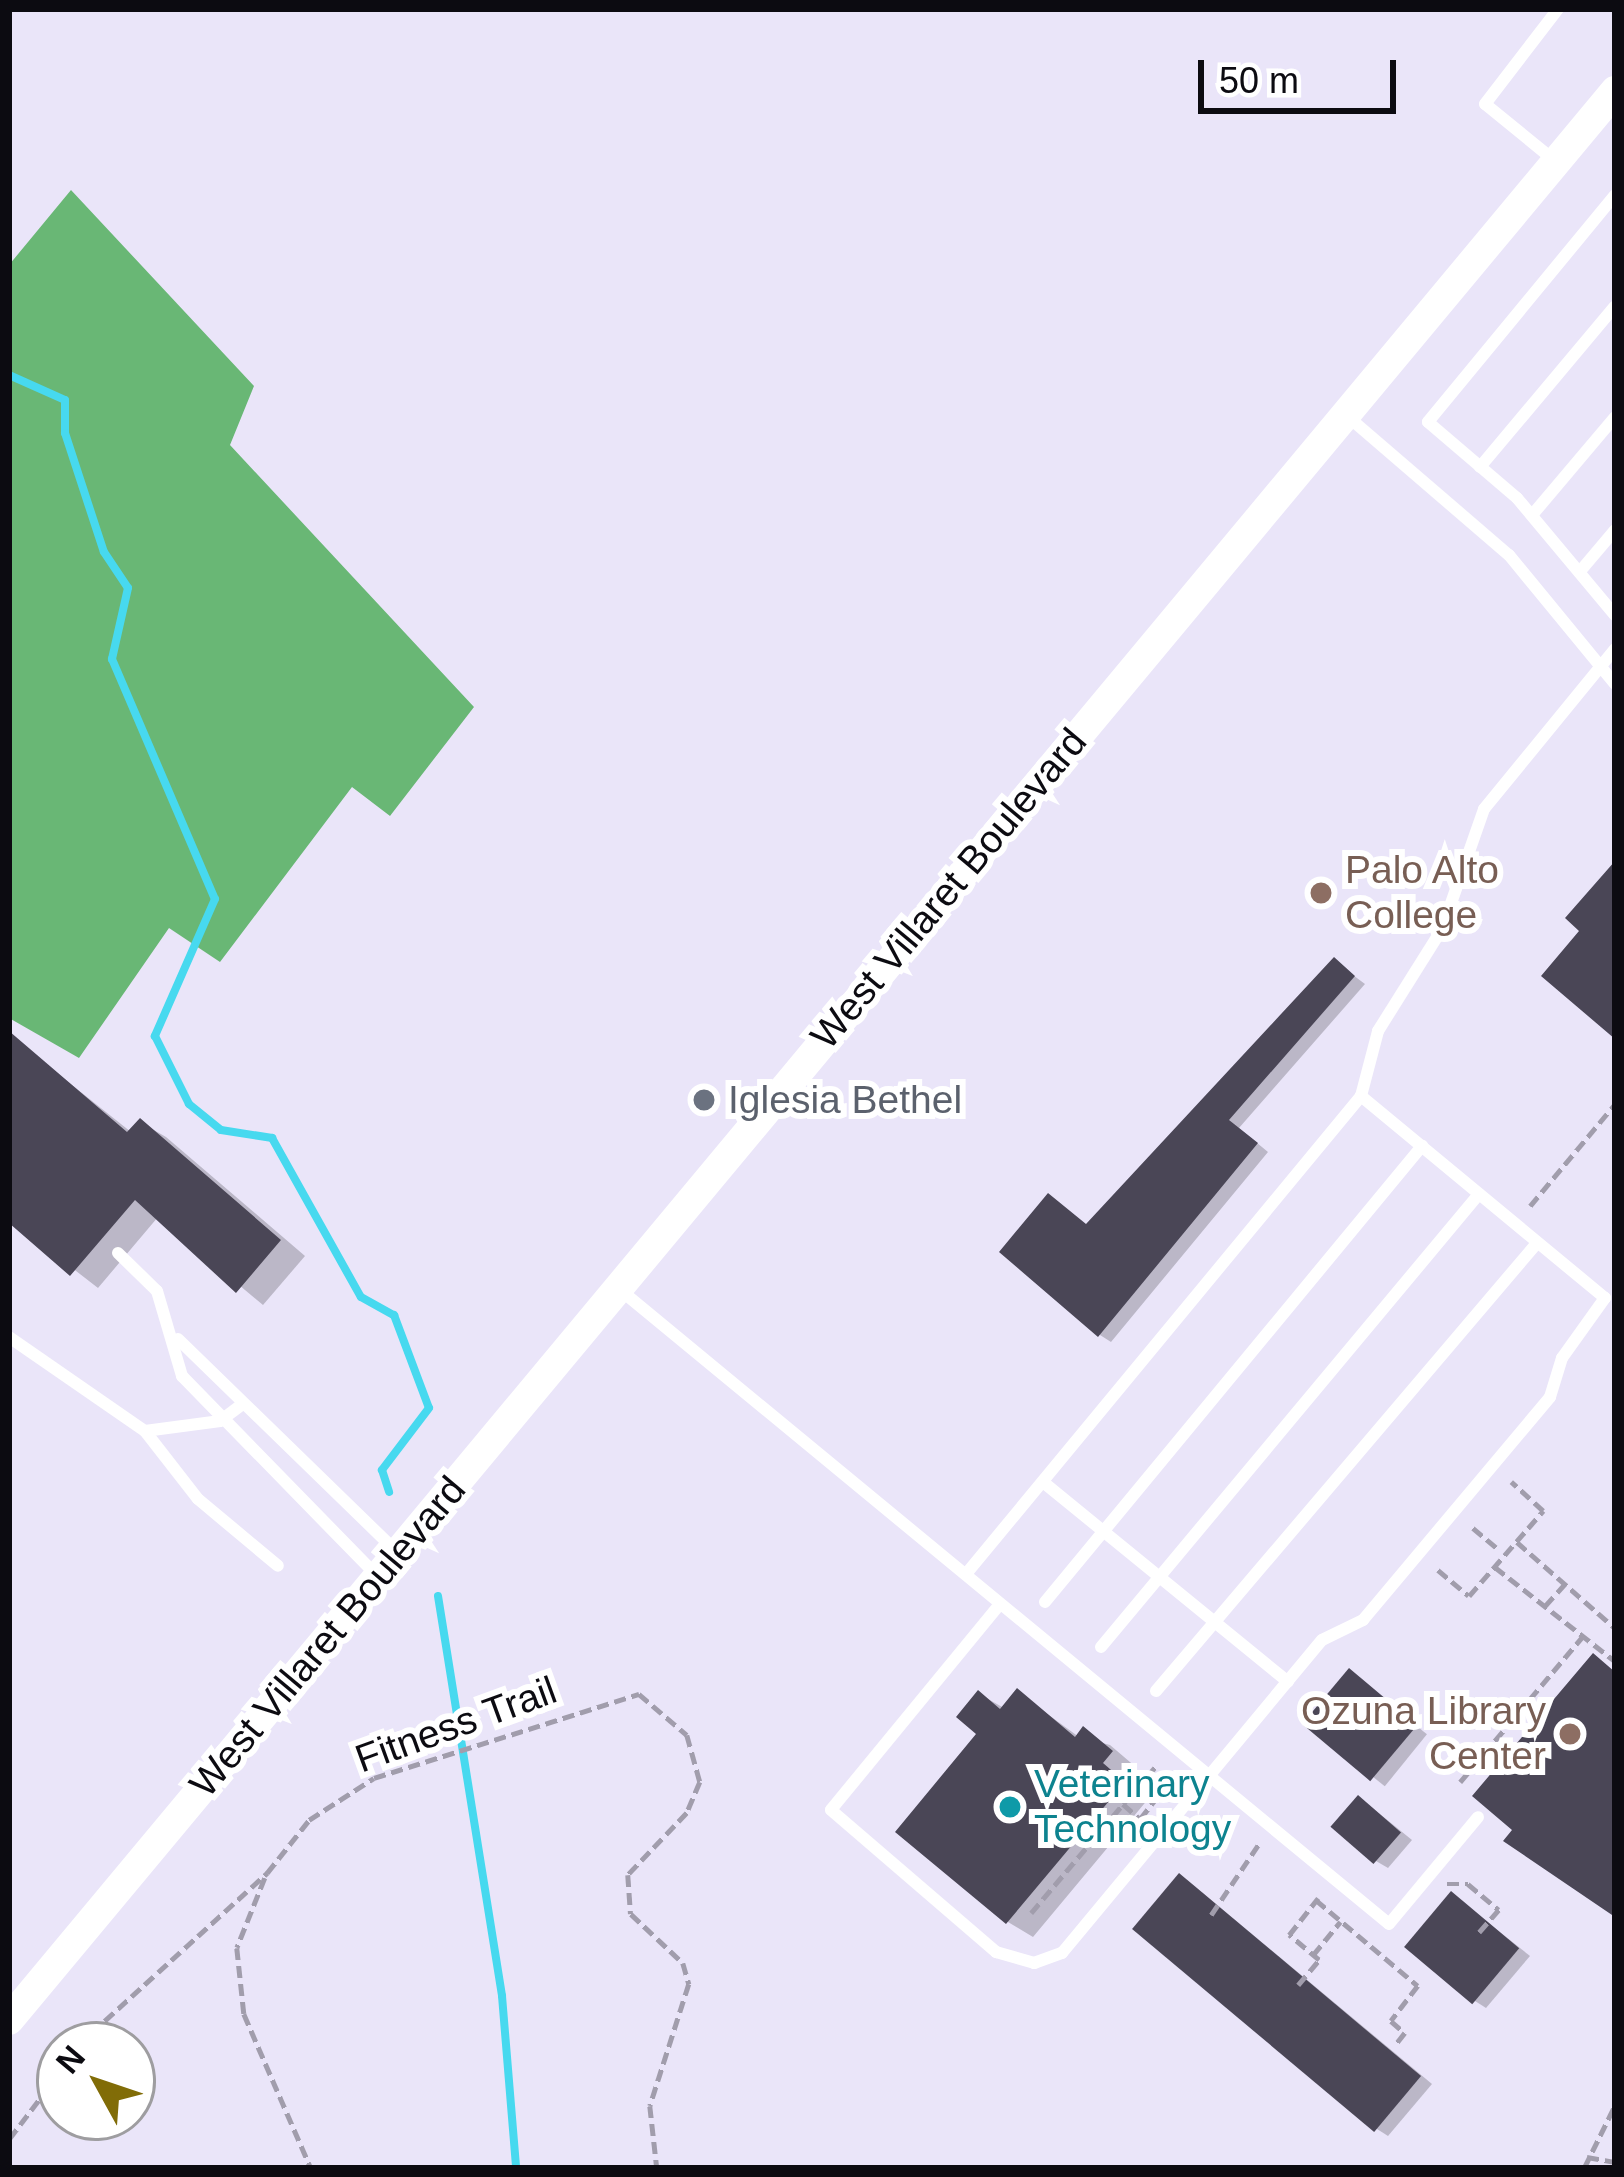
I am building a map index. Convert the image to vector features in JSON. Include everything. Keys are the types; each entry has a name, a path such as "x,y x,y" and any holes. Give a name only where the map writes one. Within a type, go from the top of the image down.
{"street":[{"name":"West Villaret Boulevard","path":"9,2020 1615,92"}],"lane":[{"path":"1556,162 1485,104 1558,9"},
{"path":"1615,195 1428,422 1533,514 1615,615"},
{"path":"1480,467 1615,306"},
{"path":"1345,414 1509,555 1598,670 1615,684"},
{"path":"1533,514 1615,417"},
{"path":"1582,569 1615,530"},
{"path":"966,1574 1361,1096 1378,1030 1442,929 1484,809 1615,650"},
{"path":"1000,1604 831,1810 996,1952 1034,1963 1062,1953 1322,1640 1363,1620 1550,1397 1562,1358 1605,1298 1361,1096"},
{"path":"1045,1602 1422,1146"},
{"path":"1101,1647 1479,1194"},
{"path":"1156,1691 1538,1243"},
{"path":"118,1253 157,1291 178,1339 182,1376 220,1421 388,1564"},
{"path":"618,1288 1389,1924 1478,1817"},
{"path":"9,1337 145,1431 198,1499 278,1565"},
{"path":"178,1339 388,1564"},
{"path":"145,1431 220,1421 241,1405"},
{"path":"1043,1482 1288,1682"}],"path":[{"path":"1530,1206 1615,1105"},
{"path":"1438,1570 1469,1596 1495,1567 1500,1550 1517,1542 1543,1511 1511,1482"},
{"path":"1473,1528 1500,1550"},
{"path":"1517,1542 1615,1628"},
{"path":"1495,1567 1615,1661"},
{"path":"1545,1606 1565,1584"},
{"path":"1460,1782 1582,1636"},
{"name":"Fitness Trail","path":"104,2021 267,1873 309,1820 374,1778 478,1748 612,1694 639,1694 687,1735 700,1782 687,1813 628,1875 631,1915 683,1963 688,1984 650,2106 657,2168"},
{"path":"1031,1913 1156,1766"},
{"path":"1123,1804 1140,1819 1158,1796"},
{"path":"1211,1915 1271,1829"},
{"name":"Fitness Trail","path":"267,1873 237,1948 244,2014 311,2168"},
{"path":"1313,1955 1289,1935 1333,1879"},
{"path":"1429,1895 1441,1882 1471,1886 1499,1910 1479,1933"},
{"path":"1316,1900 1418,1986 1391,2021 1406,2033 1395,2046"},
{"path":"1298,1985 1313,1955 1341,1921"},
{"path":"9,2139 36,2104"},
{"path":"1583,2168 1615,2105"},
{"path":"1587,2156 1615,2162"}],"green space":[{"path":"71,190 254,386 230,445 474,707 390,816 352,787 220,962 169,928 79,1058 9,1018 9,265"}],"building":[{"path":"1615,861 1615,1039 1541,976 1579,931 1565,918"},
{"path":"1334,957 1355,976 1229,1120 1258,1143 1098,1337 999,1252 1048,1193 1086,1224"},
{"path":"9,1031 127,1132 140,1118 281,1240 236,1293 135,1200 70,1276 9,1223"},
{"name":"Ozuna Library Center","path":"1593,1653 1615,1672 1615,1917 1503,1841 1512,1830 1472,1796"},
{"path":"1349,1668 1417,1725 1370,1781 1302,1724"},
{"name":"Veterinary Technology","path":"1017,1688 1075,1737 1083,1726 1113,1751 1103,1763 1125,1782 1006,1924 895,1832 976,1734 956,1717 978,1690 1000,1709"},
{"path":"1358,1795 1401,1832 1373,1864 1330,1827"},
{"path":"1179,1873 1421,2076 1374,2132 1132,1929"},
{"path":"1451,1891 1519,1948 1472,2004 1404,1947"}],"waterway":[{"path":"9,375 65,400 65,433 104,552 128,588 112,659 215,899 155,1036 189,1104 221,1130 272,1138 361,1297 394,1315 429,1408 382,1470 389,1492"},
{"path":"438,1596 502,1996 516,2168"}],"place":[{"name":"Palo Alto College","path":"1321,893"},
{"name":"Iglesia Bethel","path":"704,1100"},
{"name":"Ozuna Library Center","path":"1570,1734"},
{"name":"Veterinary Technology","path":"1010,1807"}]}
